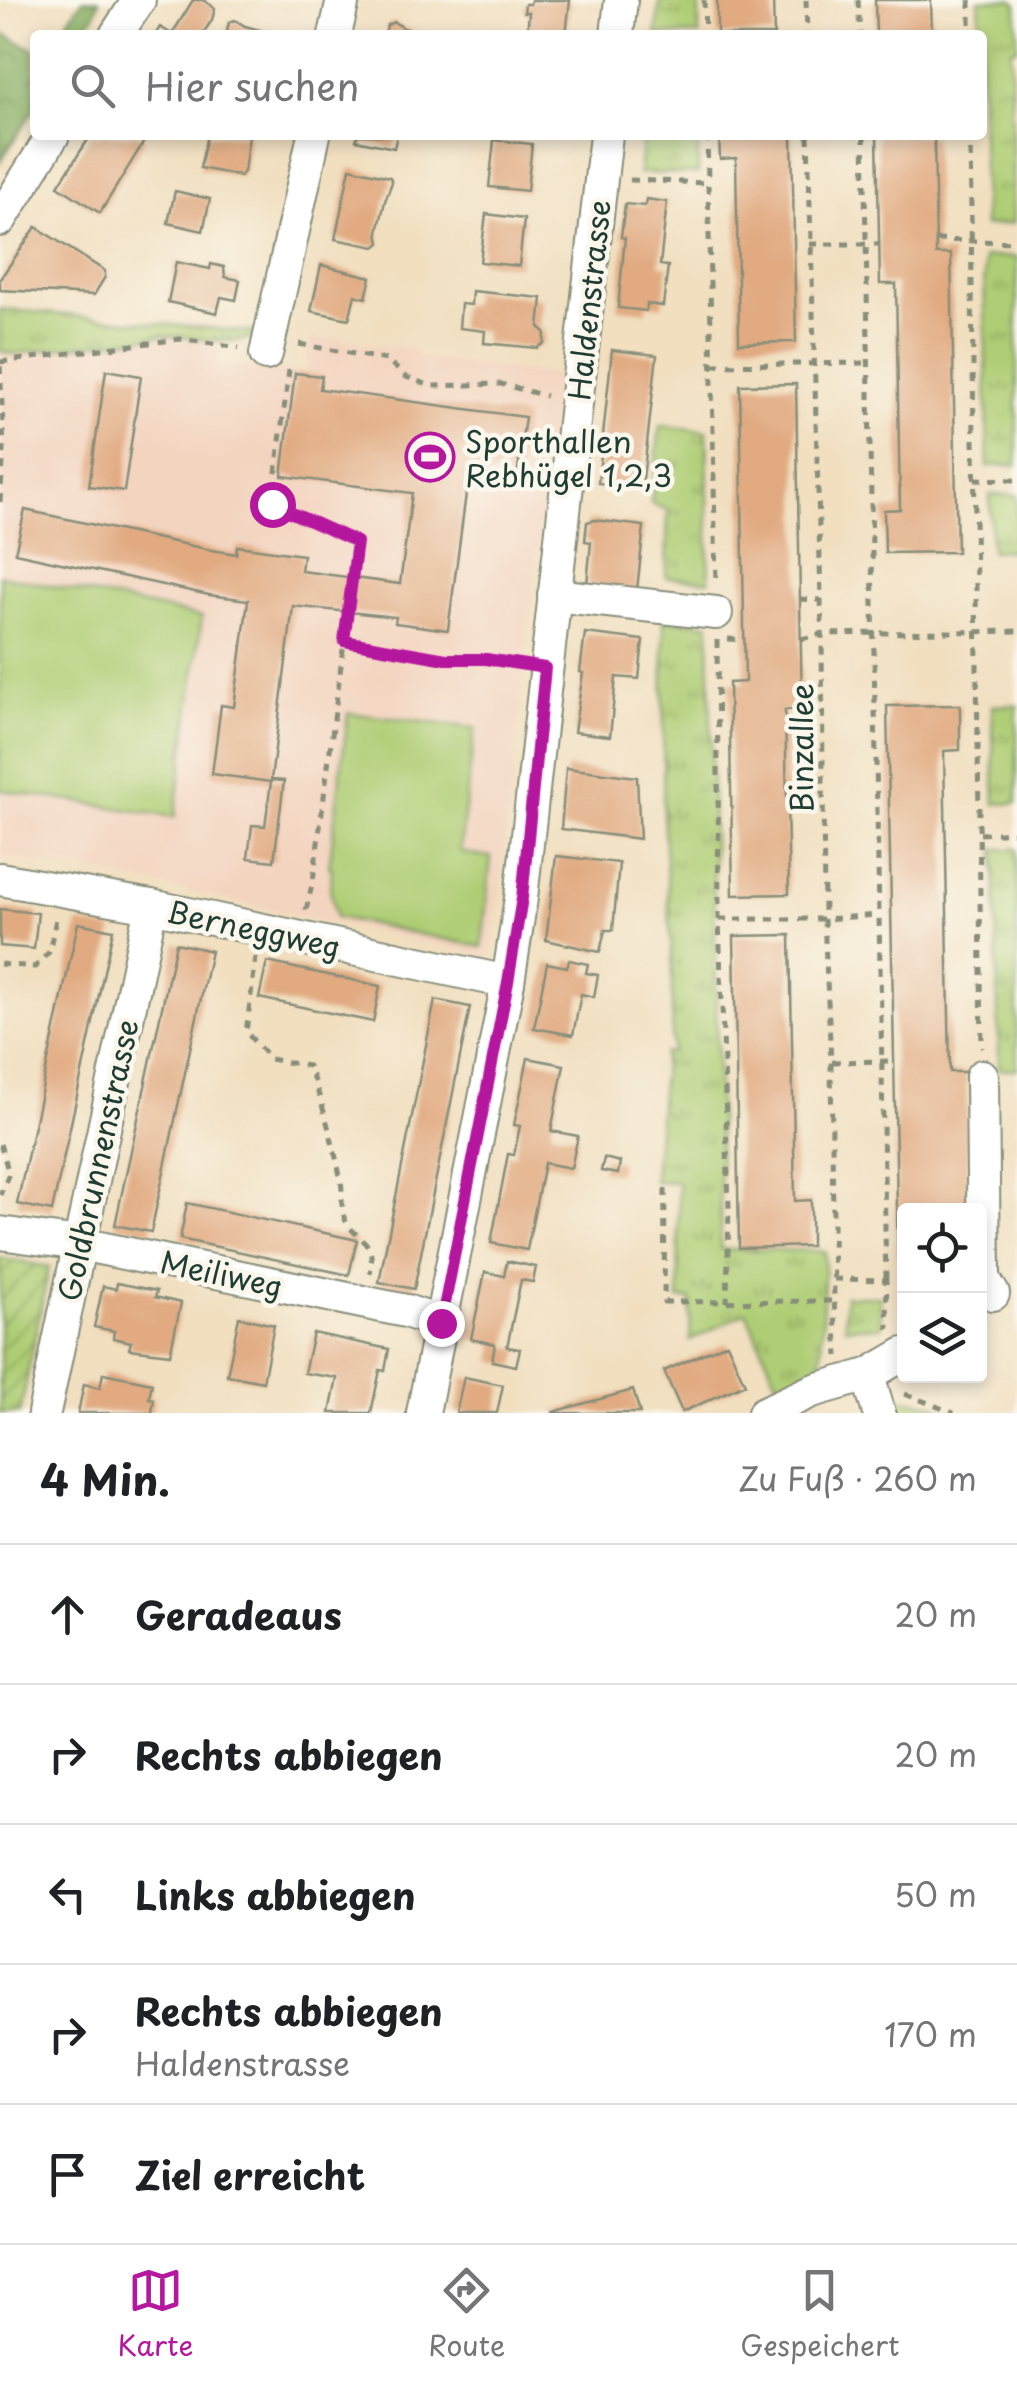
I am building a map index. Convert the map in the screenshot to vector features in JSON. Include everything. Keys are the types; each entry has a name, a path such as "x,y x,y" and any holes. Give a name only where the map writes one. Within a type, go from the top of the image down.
{"street":[{"path":"119,30 139,0"},
{"path":"336,30 343,0"},
{"path":"618,30 621,0"},
{"path":"0,220 51,140"},
{"path":"266,354 313,140"},
{"name":"Haldenstrasse","path":"423,1413 522,898 605,140"},
{"path":"554,595 719,622"},
{"name":"Berneggweg","path":"0,878 508,982"},
{"name":"Goldbrunnenstrasse","path":"44,1413 151,906"},
{"path":"982,1076 984,1279 996,1292"},
{"name":"Meiliweg","path":"0,1233 80,1244 406,1311 441,1323"},
{"path":"764,1413 812,1391 870,1385 897,1347"}],"path":[{"path":"704,0 705,30"},
{"path":"806,0 806,30"},
{"path":"858,0 860,30"},
{"path":"970,0 970,30"},
{"path":"707,140 719,622 718,918 728,1206 726,1302"},
{"name":"Binzallee","path":"808,140 834,1300 870,1385"},
{"path":"864,140 886,1280 897,1347"},
{"path":"970,140 982,1076"},
{"path":"618,180 708,183"},
{"path":"936,240 1017,242"},
{"path":"810,244 880,244"},
{"path":"0,502 4,450 0,362 180,339 266,354"},
{"path":"304,917 313,881 357,542 272,504 294,344 387,360 406,378 431,386 501,384 559,400"},
{"path":"711,365 868,363"},
{"path":"974,478 1017,480"},
{"path":"800,599 821,600"},
{"path":"719,622 745,640"},
{"path":"800,638 822,634 1017,631"},
{"path":"344,641 446,659 486,659 545,668"},
{"path":"980,834 1017,832"},
{"path":"718,918 878,915"},
{"path":"0,964 35,967 49,952 56,918"},
{"path":"258,944 246,1032 270,1059 308,1066 341,1182 343,1214 374,1256 370,1275"},
{"path":"831,1062 894,1061"},
{"path":"0,1144 10,1173 0,1195"},
{"path":"665,1188 664,1302 834,1300"},
{"path":"834,1279 886,1280"},
{"path":"870,1385 954,1413"}],"shaded area":[{"path":"0,308 220,327 217,365 306,372 310,337 415,349 415,357 557,375 492,957 79,868 0,856"}],"green space":[{"path":"82,0 99,0 84,30 61,30"},
{"path":"660,0 699,0 699,30 657,30"},
{"path":"979,0 1013,0 1017,4 1017,48 1011,49 1013,223 984,226 982,140 987,140 987,30 980,30"},
{"path":"0,32 30,47 30,116 0,162"},
{"path":"642,140 698,140 698,174 639,173"},
{"path":"984,257 1017,257 1017,465 988,466"},
{"path":"0,309 259,333 239,340 158,336 12,354 0,351"},
{"path":"660,425 707,431 709,581 666,577 668,510 651,504"},
{"path":"990,495 1017,495 1017,550 991,551"},
{"path":"0,575 202,617 175,817 0,790"},
{"path":"664,620 709,624 721,1249 825,1251 821,1359 816,1366 778,1384 746,1312 690,1341 691,1300 679,1299 678,1182 654,1181 664,1053 672,1052 672,956 663,816"},
{"path":"1017,705 1017,803 995,804 992,706"},
{"path":"348,713 475,728 460,849 463,853 491,857 482,947 336,917 329,867"},
{"path":"995,849 1017,849 1017,1069 999,1069"},
{"path":"0,1258 49,1267 20,1413 0,1413"},
{"path":"845,1296 880,1296 881,1327 845,1327"},
{"path":"891,1401 933,1404 948,1413 894,1413"}],"building":[{"path":"193,0 203,0 215,8 205,30 174,30"},
{"path":"531,0 570,0 567,30 527,30 529,12 524,12 525,4"},
{"path":"717,0 773,0 774,30 717,30"},
{"path":"875,0 931,0 932,30 876,30"},
{"path":"235,20 260,30 227,30 229,22"},
{"path":"394,22 411,30 386,30"},
{"path":"88,140 145,140 100,213 58,186"},
{"path":"206,140 248,140 240,176 200,168"},
{"path":"356,140 396,140 394,148"},
{"path":"494,140 532,144 527,191 489,187"},
{"path":"719,140 792,140 796,342 739,343 736,158 720,159"},
{"path":"877,140 934,140 936,254 951,254 957,552 885,553 884,510 900,509 896,284 880,284"},
{"path":"350,168 390,177 392,182 378,232 380,243 375,247 335,239"},
{"path":"175,191 210,199 203,231 168,223"},
{"path":"646,199 667,202 660,265 668,266 663,306 647,304 646,311 618,308 625,204 645,206"},
{"path":"486,214 524,219 519,266 480,262"},
{"path":"36,227 105,271 94,295 0,290 0,279"},
{"path":"176,262 210,269 211,264 224,267 225,277 240,280 236,300 221,297 217,313 168,302"},
{"path":"321,265 371,277 366,298 355,295 349,319 311,311"},
{"path":"472,291 542,298 539,327 545,332 544,343 537,348 484,343 485,331 459,328 461,304 471,305"},
{"path":"612,350 657,355 642,488 598,483"},
{"path":"106,370 141,376 124,491 89,486"},
{"path":"295,373 322,376 320,389 525,417 517,477 469,471 448,630 395,623 396,617 293,606 271,780 284,781 274,861 248,858 252,825 265,826 271,782 212,774 221,705 234,707 248,600 15,553 25,510 211,550 236,554 237,546 303,555 301,571 400,584 412,493 282,476"},
{"path":"796,384 802,709 785,710 789,894 733,895 729,683 745,682 740,385"},
{"path":"587,522 644,526 637,590 587,584 591,542 585,541"},
{"path":"585,633 643,640 639,679 616,677 610,736 574,732"},
{"path":"960,705 960,750 944,751 950,1072 966,1072 969,1203 897,1203 897,1210 887,706"},
{"path":"566,768 637,777 640,839 561,829"},
{"path":"556,856 619,863 613,930 605,930 600,952 546,940"},
{"path":"0,909 38,913 34,949 0,946"},
{"path":"78,923 113,930 52,1211 17,1204"},
{"path":"790,935 795,1201 811,1200 811,1246 739,1248 734,936"},
{"path":"176,943 211,951 151,1232 115,1225"},
{"path":"569,960 588,964 586,973 598,975 594,997 581,994 573,1035 534,1028 547,963 567,967"},
{"path":"267,962 380,986 373,1022 259,998"},
{"path":"435,1000 470,1007 414,1289 379,1282"},
{"path":"528,1058 564,1065 551,1131 578,1136 571,1168 544,1163 527,1250 491,1243 508,1154 514,1155 520,1126 514,1125"},
{"path":"604,1158 620,1162 618,1174 601,1171"},
{"path":"187,1203 357,1240 349,1275 180,1239"},
{"path":"507,1261 536,1267 533,1282 521,1280 507,1347 520,1349 516,1366 492,1361 495,1344 471,1339 485,1272 504,1276"},
{"path":"117,1283 157,1291 155,1297 181,1303 170,1354 129,1349 131,1342 113,1338 114,1331 94,1327 103,1286 116,1289"},
{"path":"239,1317 274,1325 263,1382 227,1375"},
{"path":"313,1333 389,1349 371,1413 330,1413 337,1378 304,1373"},
{"path":"727,1343 745,1384 682,1412 664,1371"},
{"path":"103,1373 152,1383 152,1413 78,1413 84,1384 100,1388"},
{"path":"464,1377 503,1385 497,1413 456,1413"},
{"path":"633,1390 640,1413 553,1413 553,1412"}],"place":[{"name":"Sporthallen Rebhügel 1,2,3","path":"430,457"}],"route":[{"path":"272,504 357,542 344,641 446,659 486,659 545,668 522,898 441,1323"}]}
